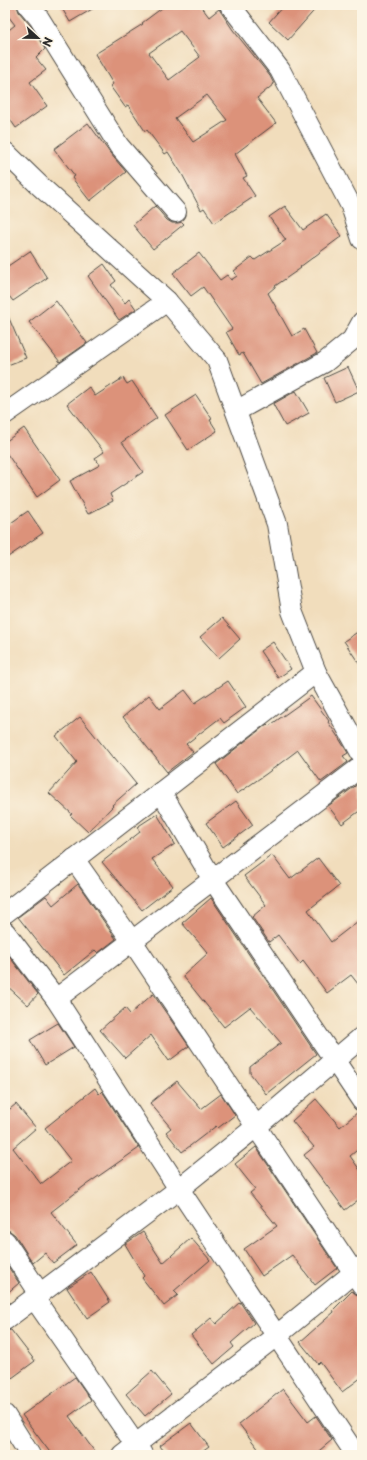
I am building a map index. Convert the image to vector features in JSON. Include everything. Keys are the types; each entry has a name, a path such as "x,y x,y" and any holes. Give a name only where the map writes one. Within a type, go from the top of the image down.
{"street":[{"path":"28,5 39,18 119,146 176,212"},
{"path":"230,5 280,70 351,206 362,239"},
{"path":"5,152 39,185 167,301 217,360 277,524 292,612 316,672 362,755"},
{"path":"5,414 167,301"},
{"path":"236,411 325,362 352,340 362,322"},
{"path":"5,913 316,672"},
{"path":"56,999 362,766"},
{"path":"161,792 213,880 362,1101"},
{"path":"5,1241 133,1452 276,1336 359,1274 132,941 74,859"},
{"path":"5,932 56,999 179,1189 356,1455"},
{"path":"5,1320 179,1189 257,1126 362,1037"},
{"path":"5,1415 30,1455"}],"building":[{"path":"5,5 17,5 19,12 30,25 45,49 36,58 46,70 30,82 47,106 16,128 5,112 5,33 15,25 5,12"},
{"path":"60,5 99,5 70,22"},
{"path":"166,5 200,5 209,17 219,9 233,30 270,76 274,84 257,98 276,123 235,154 247,176 243,178 255,196 214,223 204,208 201,210 182,174 168,152 165,154 147,130 145,131 128,105 125,107 110,86 113,84 95,54 143,24 142,23","holes":["180,31 200,57 169,80 149,53","207,95 227,120 193,142 175,118"]},
{"path":"284,5 319,5 288,40 269,22"},
{"path":"88,123 126,172 90,201 72,178 75,176 54,149"},
{"path":"155,206 167,220 172,223 182,222 184,224 153,249 133,225"},
{"path":"285,206 303,230 326,214 342,236 275,286 268,293 292,336 304,329 317,353 261,384 243,353 239,355 226,332 232,329 203,287 191,296 173,273 199,253 220,280 227,275 231,280 237,276 234,271 252,257 255,260 286,240 269,217"},
{"path":"30,251 47,278 13,301 5,291 5,268"},
{"path":"104,264 116,281 111,285 125,303 129,299 136,309 119,320 88,276"},
{"path":"56,301 87,343 60,362 29,322"},
{"path":"5,309 26,358 5,366"},
{"path":"348,367 359,391 335,402 324,378"},
{"path":"123,378 127,384 132,381 157,418 122,442 143,472 110,494 113,501 88,514 70,481 100,465 95,458 104,452 67,404 89,387 95,396"},
{"path":"296,391 309,413 285,426 273,404"},
{"path":"196,395 212,419 210,420 217,431 188,450 165,415"},
{"path":"24,428 60,480 37,497 5,451 5,442"},
{"path":"28,511 43,533 5,559 5,527"},
{"path":"222,618 240,639 219,658 200,637"},
{"path":"362,629 362,668 344,641"},
{"path":"273,642 291,669 278,678 260,651"},
{"path":"228,681 246,707 224,723 220,718 186,744 193,752 167,772 123,717 149,695 160,709 185,690 195,703"},
{"path":"311,696 329,721 328,722 348,753 343,756 348,762 321,782 298,750 237,794 216,764 267,724 269,726"},
{"path":"80,717 136,784 112,805 113,806 88,832 70,815 72,814 49,793 77,762 56,736"},
{"path":"362,781 362,809 342,824 328,806"},
{"path":"236,801 253,825 223,847 206,823"},
{"path":"157,814 175,844 152,859 173,886 142,910 102,862 140,832 137,827"},
{"path":"272,855 290,879 318,858 339,886 308,910 331,942 362,918 362,989 351,975 327,993 303,961 300,964 278,935 269,942 252,917 266,905 244,876"},
{"path":"78,884 116,939 98,953 95,950 64,975 18,917 46,896 53,905"},
{"path":"211,898 316,1054 266,1094 250,1073 250,1067 281,1043 250,1007 224,1027 183,976 208,953 182,923"},
{"path":"5,951 38,994 28,1005 5,984"},
{"path":"153,994 189,1046 169,1061 151,1035 125,1058 100,1030 125,1008 130,1014"},
{"path":"58,1023 74,1047 45,1065 30,1040"},
{"path":"177,1081 201,1109 221,1094 235,1115 218,1128 216,1126 182,1152 166,1132 171,1128 150,1103"},
{"path":"95,1088 99,1094 102,1091 139,1148 83,1187 51,1212 77,1245 53,1263 45,1253 33,1263 15,1235 10,1231 5,1230 5,1113 16,1104 36,1128 13,1148 41,1184 71,1161 45,1128"},
{"path":"316,1099 340,1127 358,1112 362,1112 362,1146 350,1156 362,1173 362,1197 345,1210 304,1155 314,1147 292,1121"},
{"path":"256,1147 337,1268 315,1285 292,1255 262,1276 244,1249 277,1226 250,1193 255,1189 235,1164"},
{"path":"143,1232 163,1263 191,1238 210,1260 174,1291 178,1295 164,1306 142,1278 144,1276 125,1244"},
{"path":"5,1262 19,1283 5,1295"},
{"path":"91,1272 110,1302 87,1318 67,1288"},
{"path":"352,1291 357,1295 362,1296 362,1377 342,1392 320,1362 318,1364 300,1342 334,1312 333,1310"},
{"path":"240,1302 254,1323 231,1343 234,1347 214,1364 191,1335 211,1318 216,1324"},
{"path":"11,1330 35,1361 12,1378 5,1368 5,1331"},
{"path":"152,1371 171,1394 145,1416 126,1394"},
{"path":"75,1377 91,1400 69,1416 97,1455 52,1455 22,1415"},
{"path":"283,1389 308,1422 316,1416 332,1440 314,1455 263,1455 239,1424"},
{"path":"191,1423 209,1447 198,1455 167,1455 160,1446"}]}
